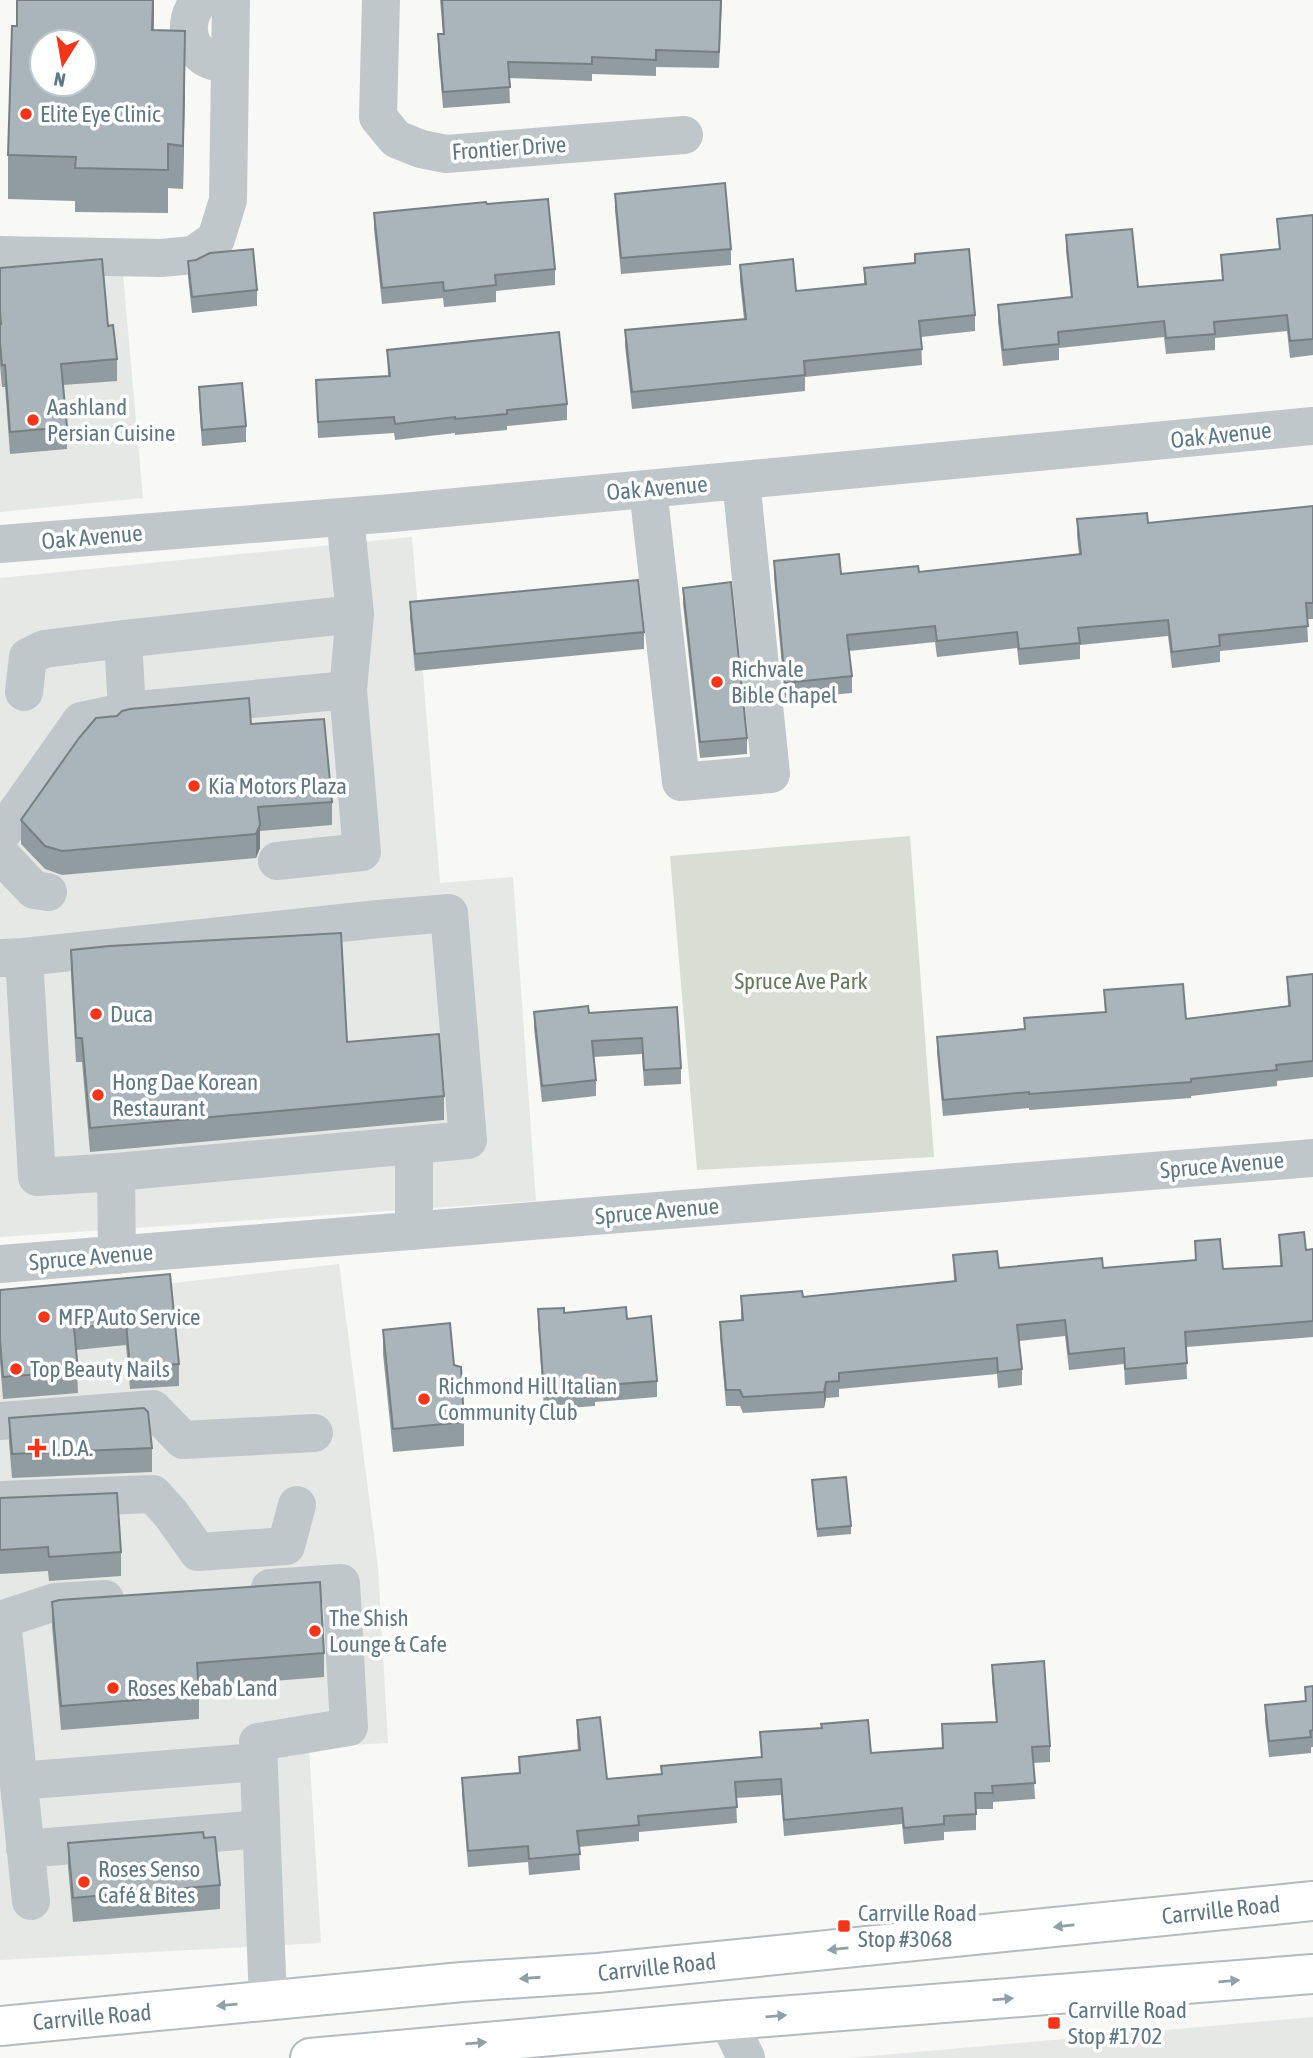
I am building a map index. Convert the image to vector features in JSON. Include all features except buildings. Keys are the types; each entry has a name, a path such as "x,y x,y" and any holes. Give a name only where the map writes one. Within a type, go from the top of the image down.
{"main road":[{"name":"Carrville Road","path":"0,2025 462,1982 598,1973 1313,1901"},
{"path":"719,1961 728,2020"},
{"path":"310,2058 728,2020 1313,1974"},
{"path":"368,1992 376,2052"}],"street":[{"path":"200,0 192,9 188,30 193,47 206,59 230,66"},
{"path":"0,256 161,258 193,255 216,239 228,200 231,0"},
{"name":"Frontier Drive","path":"381,0 378,117 396,139 421,149 446,154 684,135"},
{"name":"Oak Avenue","path":"0,544 345,517 1313,426"},
{"path":"648,489 681,782 771,774 741,480"},
{"path":"277,861 362,852 348,690 355,614 345,517"},
{"path":"24,692 28,657 44,649 355,614"},
{"path":"123,639 127,711"},
{"path":"0,836 81,721 127,711 348,690"},
{"path":"0,854 34,890 48,892"},
{"path":"449,914 468,1140 37,1177 12,957 449,914"},
{"path":"414,1146 414,1231"},
{"name":"Spruce Avenue","path":"0,1265 1313,1158"},
{"path":"116,1172 117,1255"},
{"path":"0,1421 153,1409 183,1440 314,1433"},
{"path":"0,1500 153,1494 198,1552 286,1546 297,1505"},
{"path":"232,1590 341,1583 349,1727 258,1742 268,2001"},
{"path":"31,1901 1,1620 55,1602 137,1597"},
{"path":"18,1781 258,1762"},
{"path":"25,1849 261,1829"},
{"path":"722,2058 728,2020"},
{"path":"728,2020 746,2058"}],"shaded area":[{"path":"0,263 122,264 143,498 0,512"},
{"path":"412,537 440,883 513,877 536,1201 0,1237 0,578"},
{"path":"339,1264 378,1567 388,1743 309,1747 321,1943 0,1960 0,1303"},
{"path":"1313,2017 1313,2058 849,2058"}],"green space":[{"name":"Spruce Ave Park","path":"910,836 934,1157 697,1170 670,856"}],"place":[{"name":"Elite Eye Clinic","path":"26,114"},
{"name":"Aashland Persian Cuisine","path":"33,420"},
{"name":"Richvale Bible Chapel","path":"717,682"},
{"name":"Kia Motors Plaza","path":"194,786"},
{"name":"Duca","path":"96,1014"},
{"name":"Hong Dae Korean Restaurant","path":"98,1095"},
{"name":"MFP Auto Service","path":"44,1317"},
{"name":"Top Beauty Nails","path":"16,1369"},
{"name":"Richmond Hill Italian Community Club","path":"424,1399"},
{"name":"I.D.A.","path":"37,1448"},
{"name":"The Shish Lounge & Cafe","path":"315,1631"},
{"name":"Roses Kebab Land","path":"113,1688"},
{"name":"Roses Senso Café & Bites","path":"84,1882"},
{"name":"Carrville Road Stop #3068","path":"844,1926"},
{"name":"Carrville Road Stop #1702","path":"1054,2023"}]}
